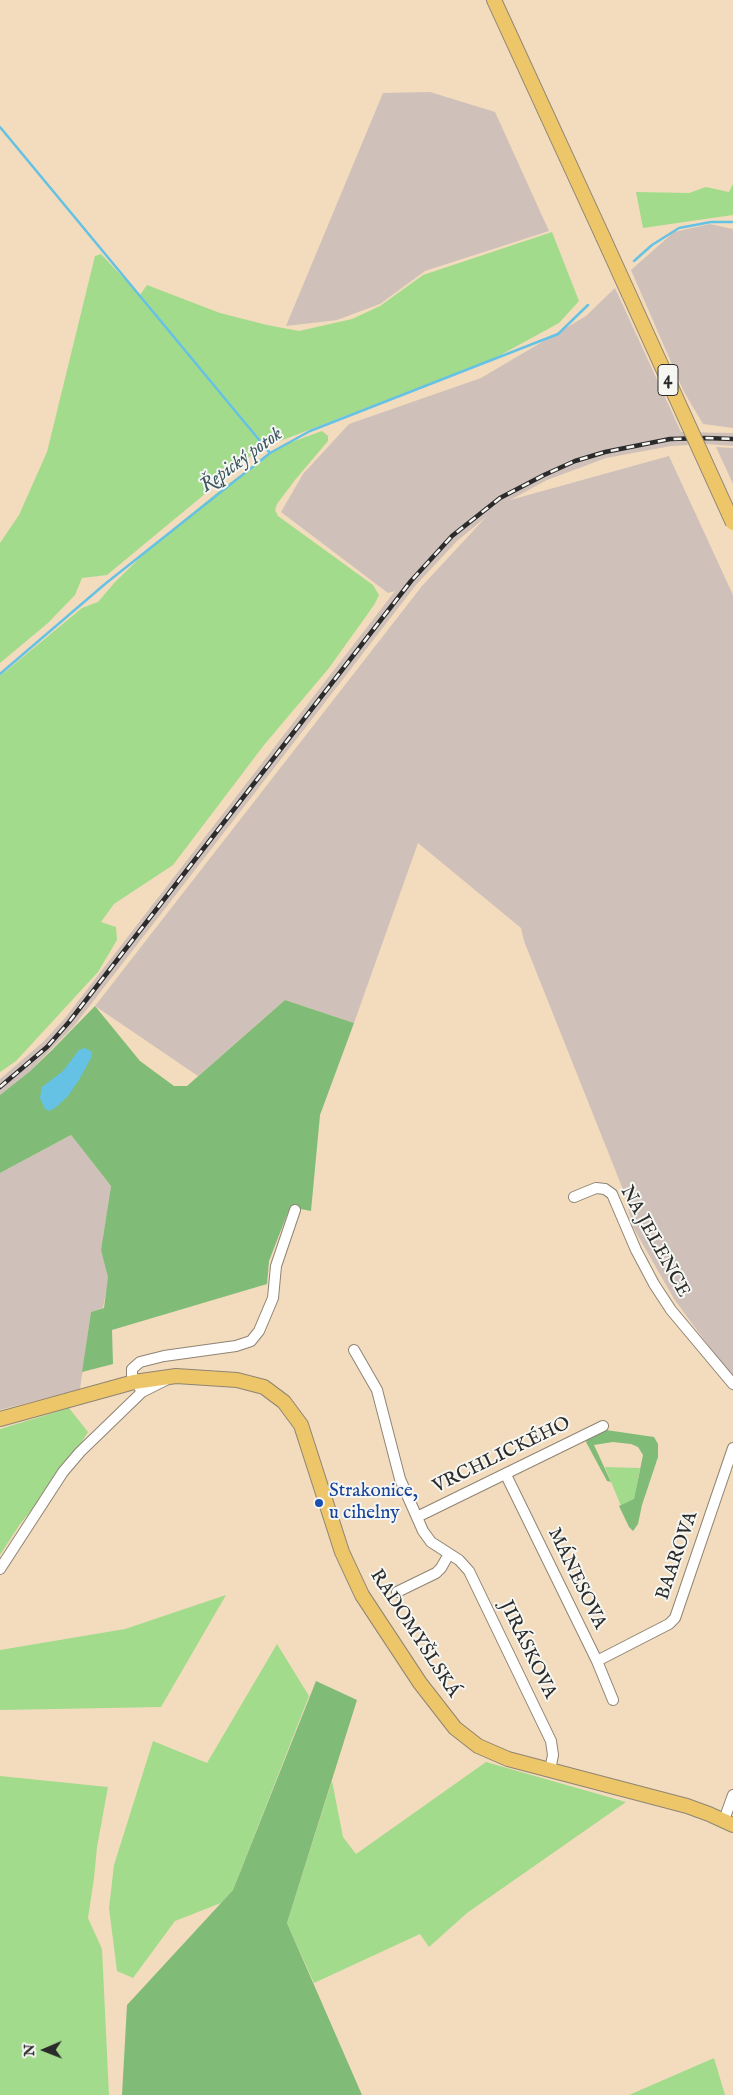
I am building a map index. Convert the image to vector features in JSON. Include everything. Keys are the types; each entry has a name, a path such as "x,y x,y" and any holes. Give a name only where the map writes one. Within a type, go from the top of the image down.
{"main road":[{"name":"4","path":"494,0 733,523"},
{"name":"RADOMYŠLSKÁ","path":"0,1419 138,1387 176,1376 251,1382 269,1391 284,1402 301,1426 342,1552 362,1595 420,1683 455,1728 478,1746 508,1759 686,1806 728,1823"}],"street":[{"name":"NA JELENCE","path":"574,1197 596,1188 605,1189 612,1194 636,1250 654,1284 671,1310 733,1384"},
{"path":"0,1569 63,1472 138,1387 132,1369 140,1362 164,1356 236,1346 251,1341 259,1331 274,1298 276,1266 295,1210"},
{"name":"JIRÁSKOVA","path":"354,1350 377,1390 400,1479 427,1537 459,1560 469,1571 552,1741 553,1755 550,1770"},
{"name":"VRCHLICKÉHO","path":"417,1516 506,1475 603,1426"},
{"name":"BAAROVA","path":"596,1661 669,1624 675,1618 733,1448"},
{"name":"MÁNESOVA","path":"506,1475 613,1700"},
{"path":"397,1592 436,1572 441,1568 449,1554"},
{"path":"728,1823 733,1795"}],"shaded area":[{"path":"430,92 495,112 549,231 425,271 380,304 337,320 286,326 383,93"},
{"path":"710,224 733,229 733,428 703,424 684,392 631,270 674,232"},
{"path":"615,288 681,432 733,433 733,446 706,444 671,446 606,458 547,480 510,500 669,456 733,595 733,1379 674,1299 633,1227 624,1192 524,941 521,928 418,843 354,1023 285,1000 198,1076 95,1006 422,586 486,517 457,541 416,585 74,1026 29,1072 0,1095 0,1079 43,1042 65,1018 395,591 388,593 281,512 303,474 349,424 481,378 586,316"},
{"path":"716,447 733,448 733,484"},
{"path":"71,1135 111,1186 101,1250 109,1276 103,1308 91,1312 80,1389 0,1410 0,1173"}],"green space":[{"path":"733,184 733,215 643,228 636,192 689,193 706,187 729,192"},
{"path":"552,232 579,301 559,323 495,358 275,443 264,446 259,441 260,446 258,450 107,575 82,578 75,595 48,623 0,663 0,543 19,515 47,452 95,256 101,254 130,285 256,437 140,295 147,285 220,313 299,331 352,319 380,306 423,275"},
{"path":"322,431 328,436 328,441 295,480 277,504 275,510 278,516 373,585 379,595 374,605 329,668 264,745 173,865 114,904 101,922 116,927 117,940 98,972 16,1061 0,1072 0,676 82,608 98,602 115,582 151,547 224,487 281,446"},
{"path":"285,1000 354,1023 320,1115 311,1211 290,1207 269,1261 267,1284 112,1330 113,1364 82,1372 91,1312 104,1308 108,1277 101,1250 111,1186 71,1135 0,1173 0,1095 29,1072 95,1006 140,1061 174,1086 187,1086"},
{"path":"69,1408 88,1432 63,1472 20,1524 0,1555 0,1429"},
{"path":"606,1430 654,1437 658,1444 658,1457 642,1505 638,1524 633,1531 629,1527 619,1506 634,1499 643,1455 638,1447 631,1444 613,1442 594,1445 611,1482 607,1481 586,1442 588,1438"},
{"path":"605,1467 640,1468 634,1500 621,1506"},
{"path":"226,1595 161,1707 0,1710 0,1650 125,1629"},
{"path":"277,1644 309,1696 233,1890 221,1903 175,1921 133,1978 117,1971 109,1908 114,1865 153,1741 207,1763"},
{"path":"316,1681 357,1700 287,1923 362,2095 122,2095 127,2005 233,1890"},
{"path":"486,1762 626,1802 467,1913 429,1947 420,1934 314,1983 287,1923 332,1781 343,1837 356,1854"},
{"path":"0,1776 108,1787 97,1847 88,1918 102,1949 109,2095 0,2095"},
{"path":"714,2058 725,2095 629,2095"}],"water":[{"path":"85,1048 92,1052 91,1058 79,1080 68,1096 55,1108 49,1111 45,1109 40,1098 42,1087 63,1071 79,1050"}],"waterway":[{"path":"0,127 270,453"},
{"name":"Řepický potok","path":"634,261 652,245 679,228 711,222 733,222"},
{"name":"Řepický potok","path":"0,674 105,584 270,453 310,431 558,334 588,305"}],"railway":[{"path":"0,1087 47,1047 69,1022 411,581 452,536 500,498 575,461 605,452 670,439 733,439"}],"place":[{"name":"Strakonice, u cihelny","path":"319,1503"}]}
